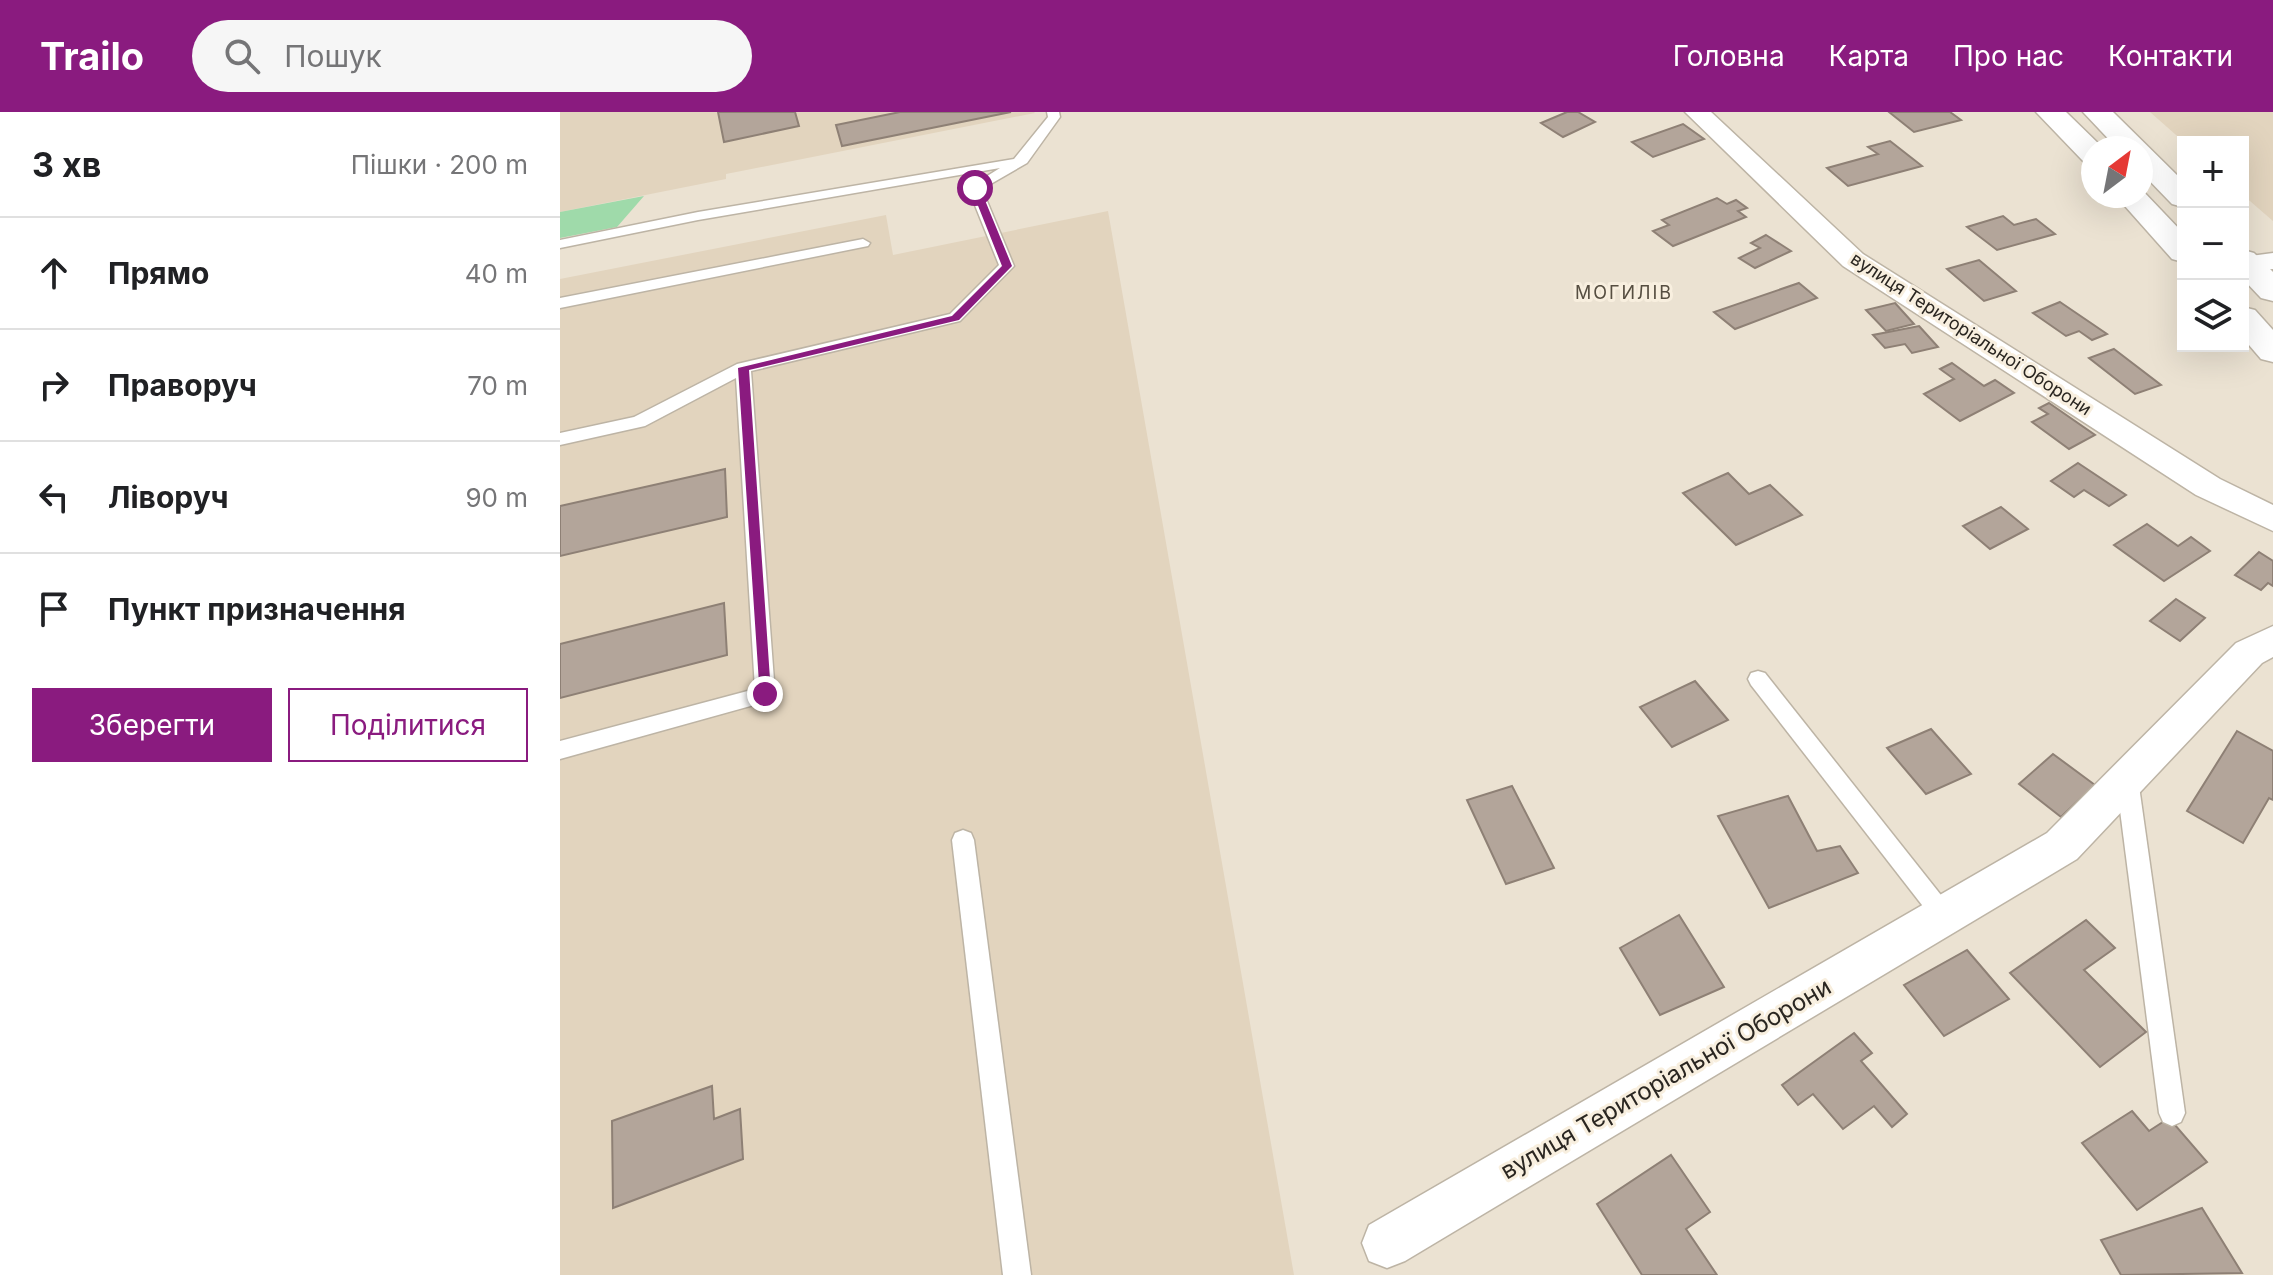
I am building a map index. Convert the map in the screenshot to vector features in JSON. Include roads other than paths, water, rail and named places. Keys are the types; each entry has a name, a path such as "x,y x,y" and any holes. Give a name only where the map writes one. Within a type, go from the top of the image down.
{"highway":[{"path":"2050,112 2081,143"},
{"path":"2097,112 2122,136"},
{"path":"2153,167 2177,192"},
{"path":"2142,208 2177,246"},
{"path":"2254,262 2273,291"},
{"path":"2249,324 2273,351"}],"street":[{"name":"вулиця Територіальної Оборони","path":"1697,112 1853,260 2208,487 2273,519"},
{"name":"вулиця Територіальної Оборони","path":"1387,1243 2062,846 2249,653 2273,640"}],"lane":[{"path":"560,439 639,422 743,368 955,318 1007,266 975,188 1022,160 1054,117 1053,112"},
{"path":"560,244 698,216 1022,160"},
{"path":"560,303 863,243"},
{"path":"560,750 765,694 743,368"},
{"path":"1758,679 1944,916"},
{"path":"2127,779 2172,1113"},
{"path":"963,840 1017,1275"}],"district":[{"name":"МОГИЛІВ","path":"1624,293"}]}
